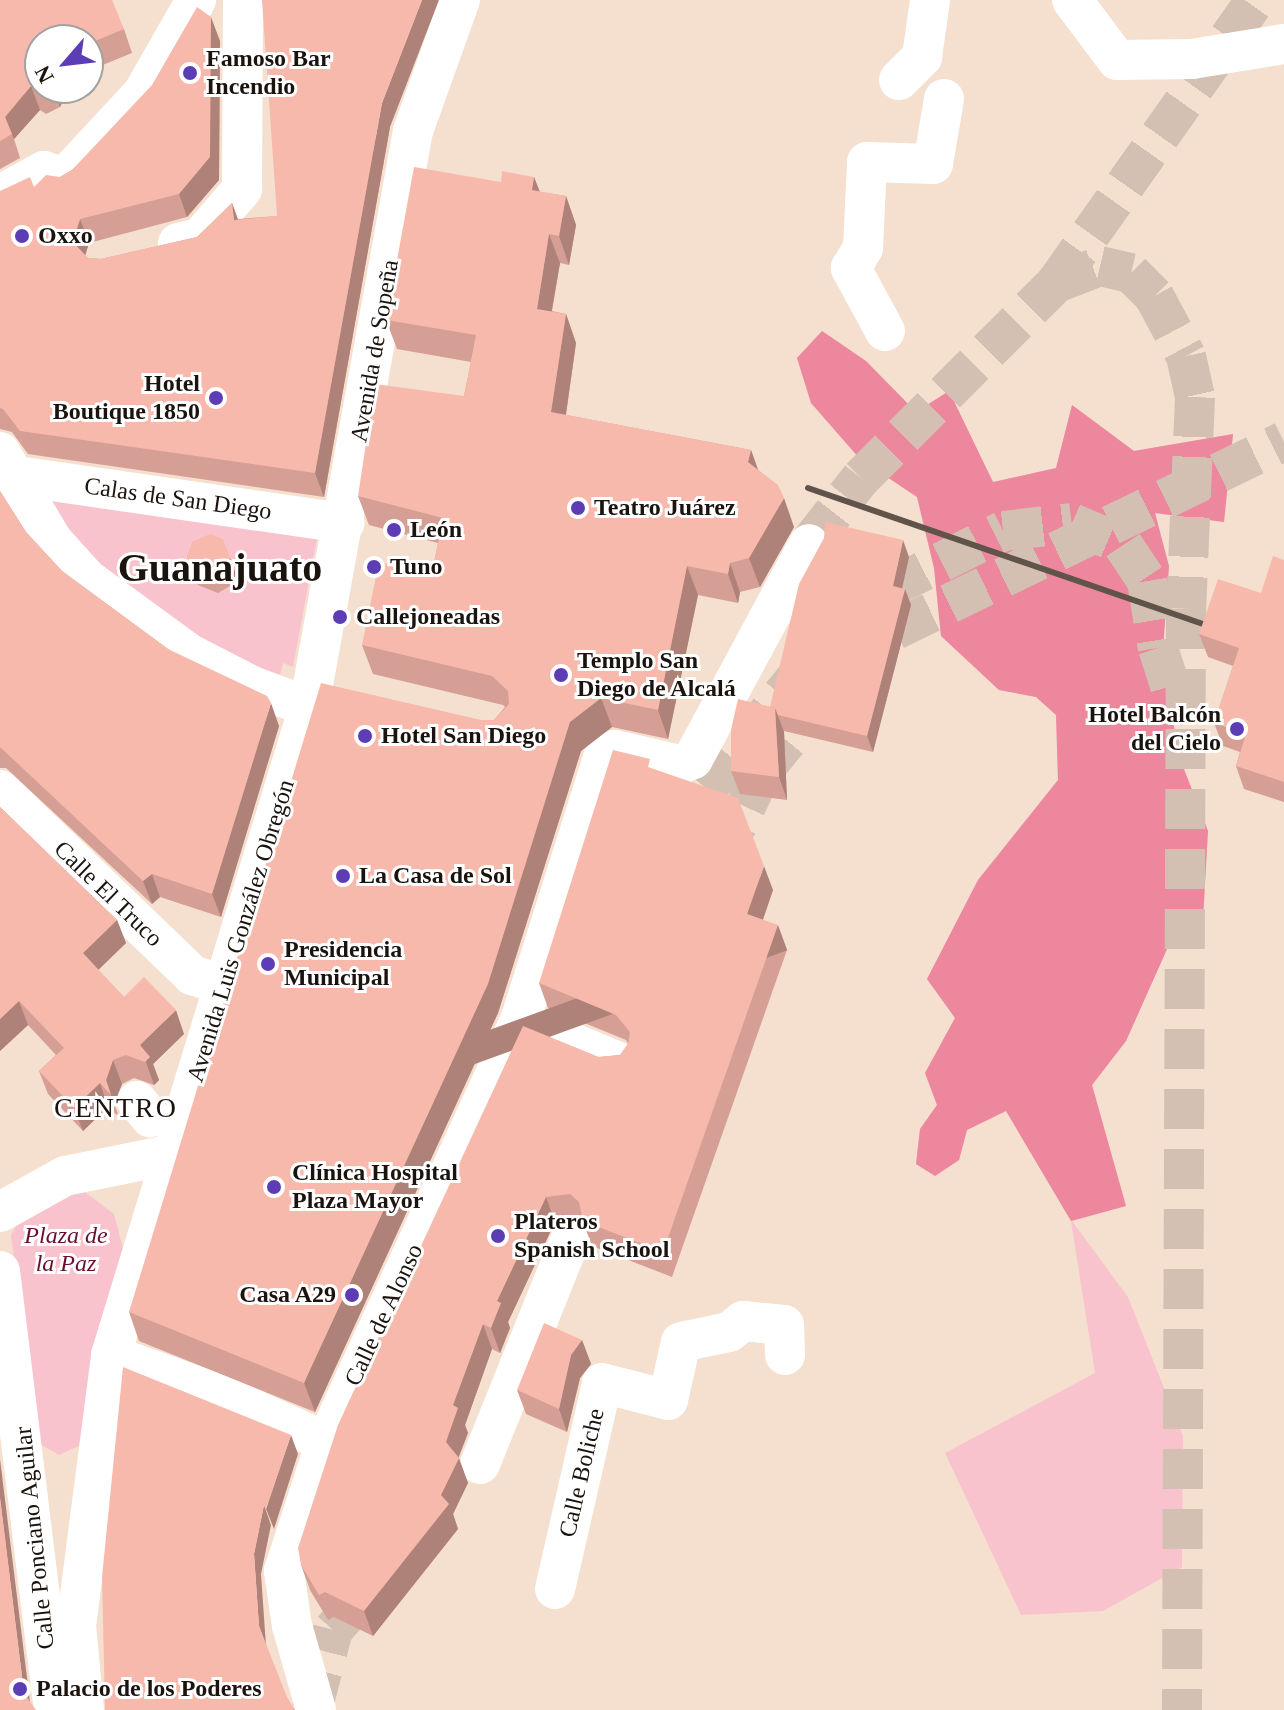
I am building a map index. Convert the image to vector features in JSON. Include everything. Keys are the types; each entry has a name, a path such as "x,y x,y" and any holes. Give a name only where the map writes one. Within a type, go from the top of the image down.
{"street":[{"path":"0,195 44,171 64,178 143,93 196,0"},
{"path":"145,250 200,238 242,189 243,0"},
{"name":"Avenida de Sopeña","path":"322,694 345,523 413,131 460,0"},
{"path":"899,80 922,57 930,0"},
{"path":"1072,0 1117,60 1192,59 1284,44"},
{"path":"885,331 851,268 863,248 867,162 933,164 944,99"},
{"path":"5,463 69,560 135,618 240,680 322,694"},
{"name":"Calas de San Diego","path":"5,463 345,523"},
{"name":"Calle de Alonso","path":"316,1710 292,1626 284,1571 326,1442 520,1021 603,758 610,751 679,765 693,759 809,544"},
{"name":"Avenida Luis González Obregón","path":"173,1154 322,694"},
{"name":"Calle El Truco","path":"0,790 192,975 225,986"},
{"path":"520,1021 616,1061"},
{"path":"0,1212 65,1176 173,1154 111,1355 76,1626 84,1710"},
{"path":"480,1464 570,1240"},
{"name":"Calle Ponciano Aguilar","path":"0,1271 54,1710"},
{"name":"Calle Boliche","path":"555,1589 602,1383 668,1400 681,1342 729,1332 743,1321 784,1325 785,1355"},
{"path":"111,1355 225,1396 326,1442"}],"green space":[{"path":"822,331 866,361 916,412 949,391 993,482 1056,468 1072,405 1134,451 1233,434 1224,522 1155,513 1169,566 1162,663 1180,759 1208,831 1203,919 1176,929 1126,1041 1092,1085 1126,1206 1072,1221 1128,1297 1183,1436 1182,1567 1103,1611 1021,1615 945,1453 1095,1373 1071,1221 1006,1111 967,1130 959,1160 935,1176 916,1164 920,1129 937,1105 925,1073 955,1018 927,979 978,880 1058,780 1056,715 1036,697 999,690 941,636 934,568 917,497 860,459 811,403 797,358"},
{"path":"54,492 318,533 293,667 283,663 278,683 106,584 45,506"},
{"name":"Plaza de la Paz","path":"85,1192 114,1214 123,1249 79,1446 59,1455 40,1444 11,1235 30,1202"}],"shaded area":[{"path":"822,331 866,361 916,412 949,391 993,482 1056,468 1072,405 1134,451 1233,434 1224,522 1155,513 1169,566 1162,663 1180,759 1208,831 1203,919 1176,929 1126,1041 1092,1085 1126,1206 1071,1221 1006,1111 967,1130 959,1160 935,1176 916,1164 920,1129 937,1105 925,1073 955,1018 927,979 978,880 1058,780 1056,715 1036,697 999,690 941,636 934,568 917,497 860,459 811,403 797,358"}],"building":[{"path":"0,0 112,0 124,29 104,37 104,24 24,24 24,94 5,117 12,134 0,141"},
{"path":"262,0 422,0 382,103 315,473 20,431 0,408 0,191 30,177 34,187 46,175 60,177 72,170 152,85 197,7 211,17 210,157 179,194 80,219 73,242 88,258 101,259 197,237 232,203 234,220 277,216"},
{"path":"414,167 501,182 502,171 534,177 532,190 566,196 559,236 549,234 537,309 566,314 551,412 751,450 748,462 778,485 784,498 749,558 730,563 728,574 687,566 658,710 601,698 570,722 488,984 304,1383 129,1312 321,683 481,720 494,720 509,704 508,691 492,676 362,645 379,562 432,573 443,518 358,496 375,384 464,396 476,335 386,320"},
{"path":"0,491 26,532 62,571 168,649 267,696 271,703 212,894 152,874 143,881 0,747"},
{"path":"825,522 903,540 893,586 905,589 867,736 778,715 775,708 770,707 799,584 824,538"},
{"path":"210,534 223,539 230,558 224,570 212,577 192,569 187,556 192,542"},
{"path":"1273,556 1284,560 1284,782 1236,766 1246,734 1214,723 1239,648 1199,634 1218,579 1261,593"},
{"path":"738,699 775,708 779,777 731,771 731,730"},
{"path":"613,750 650,759 648,767 738,798 764,866 747,914 778,925 663,1252 583,1221 579,1202 570,1194 546,1197 497,1301 501,1303 491,1328 483,1324 453,1405 458,1408 446,1442 459,1458 441,1495 449,1504 364,1611 325,1592 319,1595 301,1565 298,1548 338,1425 523,1026 599,1057 620,1055 628,1044 630,1032 616,1015 539,983"},
{"path":"0,807 117,920 83,953 124,997 144,977 176,1010 140,1045 150,1057 145,1062 126,1055 113,1060 106,1080 111,1095 100,1083 74,1108 39,1071 64,1048 19,1001 0,1019"},
{"path":"544,1323 582,1340 571,1355 559,1409 517,1390"},
{"path":"123,1367 291,1435 266,1509 264,1505 254,1554 259,1626 295,1710 105,1710 102,1577"},
{"path":"0,1498 24,1693 36,1710 0,1710"}],"tunnel":[{"path":"809,544 861,478 1056,283 1256,0"},
{"path":"1056,283 1100,266 1131,273 1154,296 1186,356 1195,397 1186,609 1182,1710"},
{"path":"720,861 762,772 846,669 895,630 1284,441"},
{"path":"861,611 888,589 1003,531 1072,523 1123,545 1147,581 1158,648 1174,698"},
{"path":"662,814 707,789 807,664"},
{"path":"312,1710 333,1630 376,1581"}],"railway":[{"path":"808,488 1215,628"}],"place":[{"name":"Famoso Bar Incendio","path":"190,73"},
{"name":"Oxxo","path":"22,236"},
{"name":"Hotel Boutique 1850","path":"216,398"},
{"name":"Teatro Juárez","path":"578,508"},
{"name":"León","path":"394,530"},
{"name":"Tuno","path":"374,567"},
{"name":"Callejoneadas","path":"340,617"},
{"name":"Templo San Diego de Alcalá","path":"561,675"},
{"name":"Hotel Balcón del Cielo","path":"1237,729"},
{"name":"Hotel San Diego","path":"365,736"},
{"name":"La Casa de Sol","path":"343,876"},
{"name":"Presidencia Municipal","path":"268,964"},
{"name":"Clínica Hospital Plaza Mayor","path":"274,1187"},
{"name":"Plateros Spanish School","path":"498,1236"},
{"name":"Casa A29","path":"352,1295"},
{"name":"Palacio de los Poderes","path":"20,1689"}],"district":[{"name":"Guanajuato","path":"220,568"},
{"name":"CENTRO","path":"116,1108"}]}
